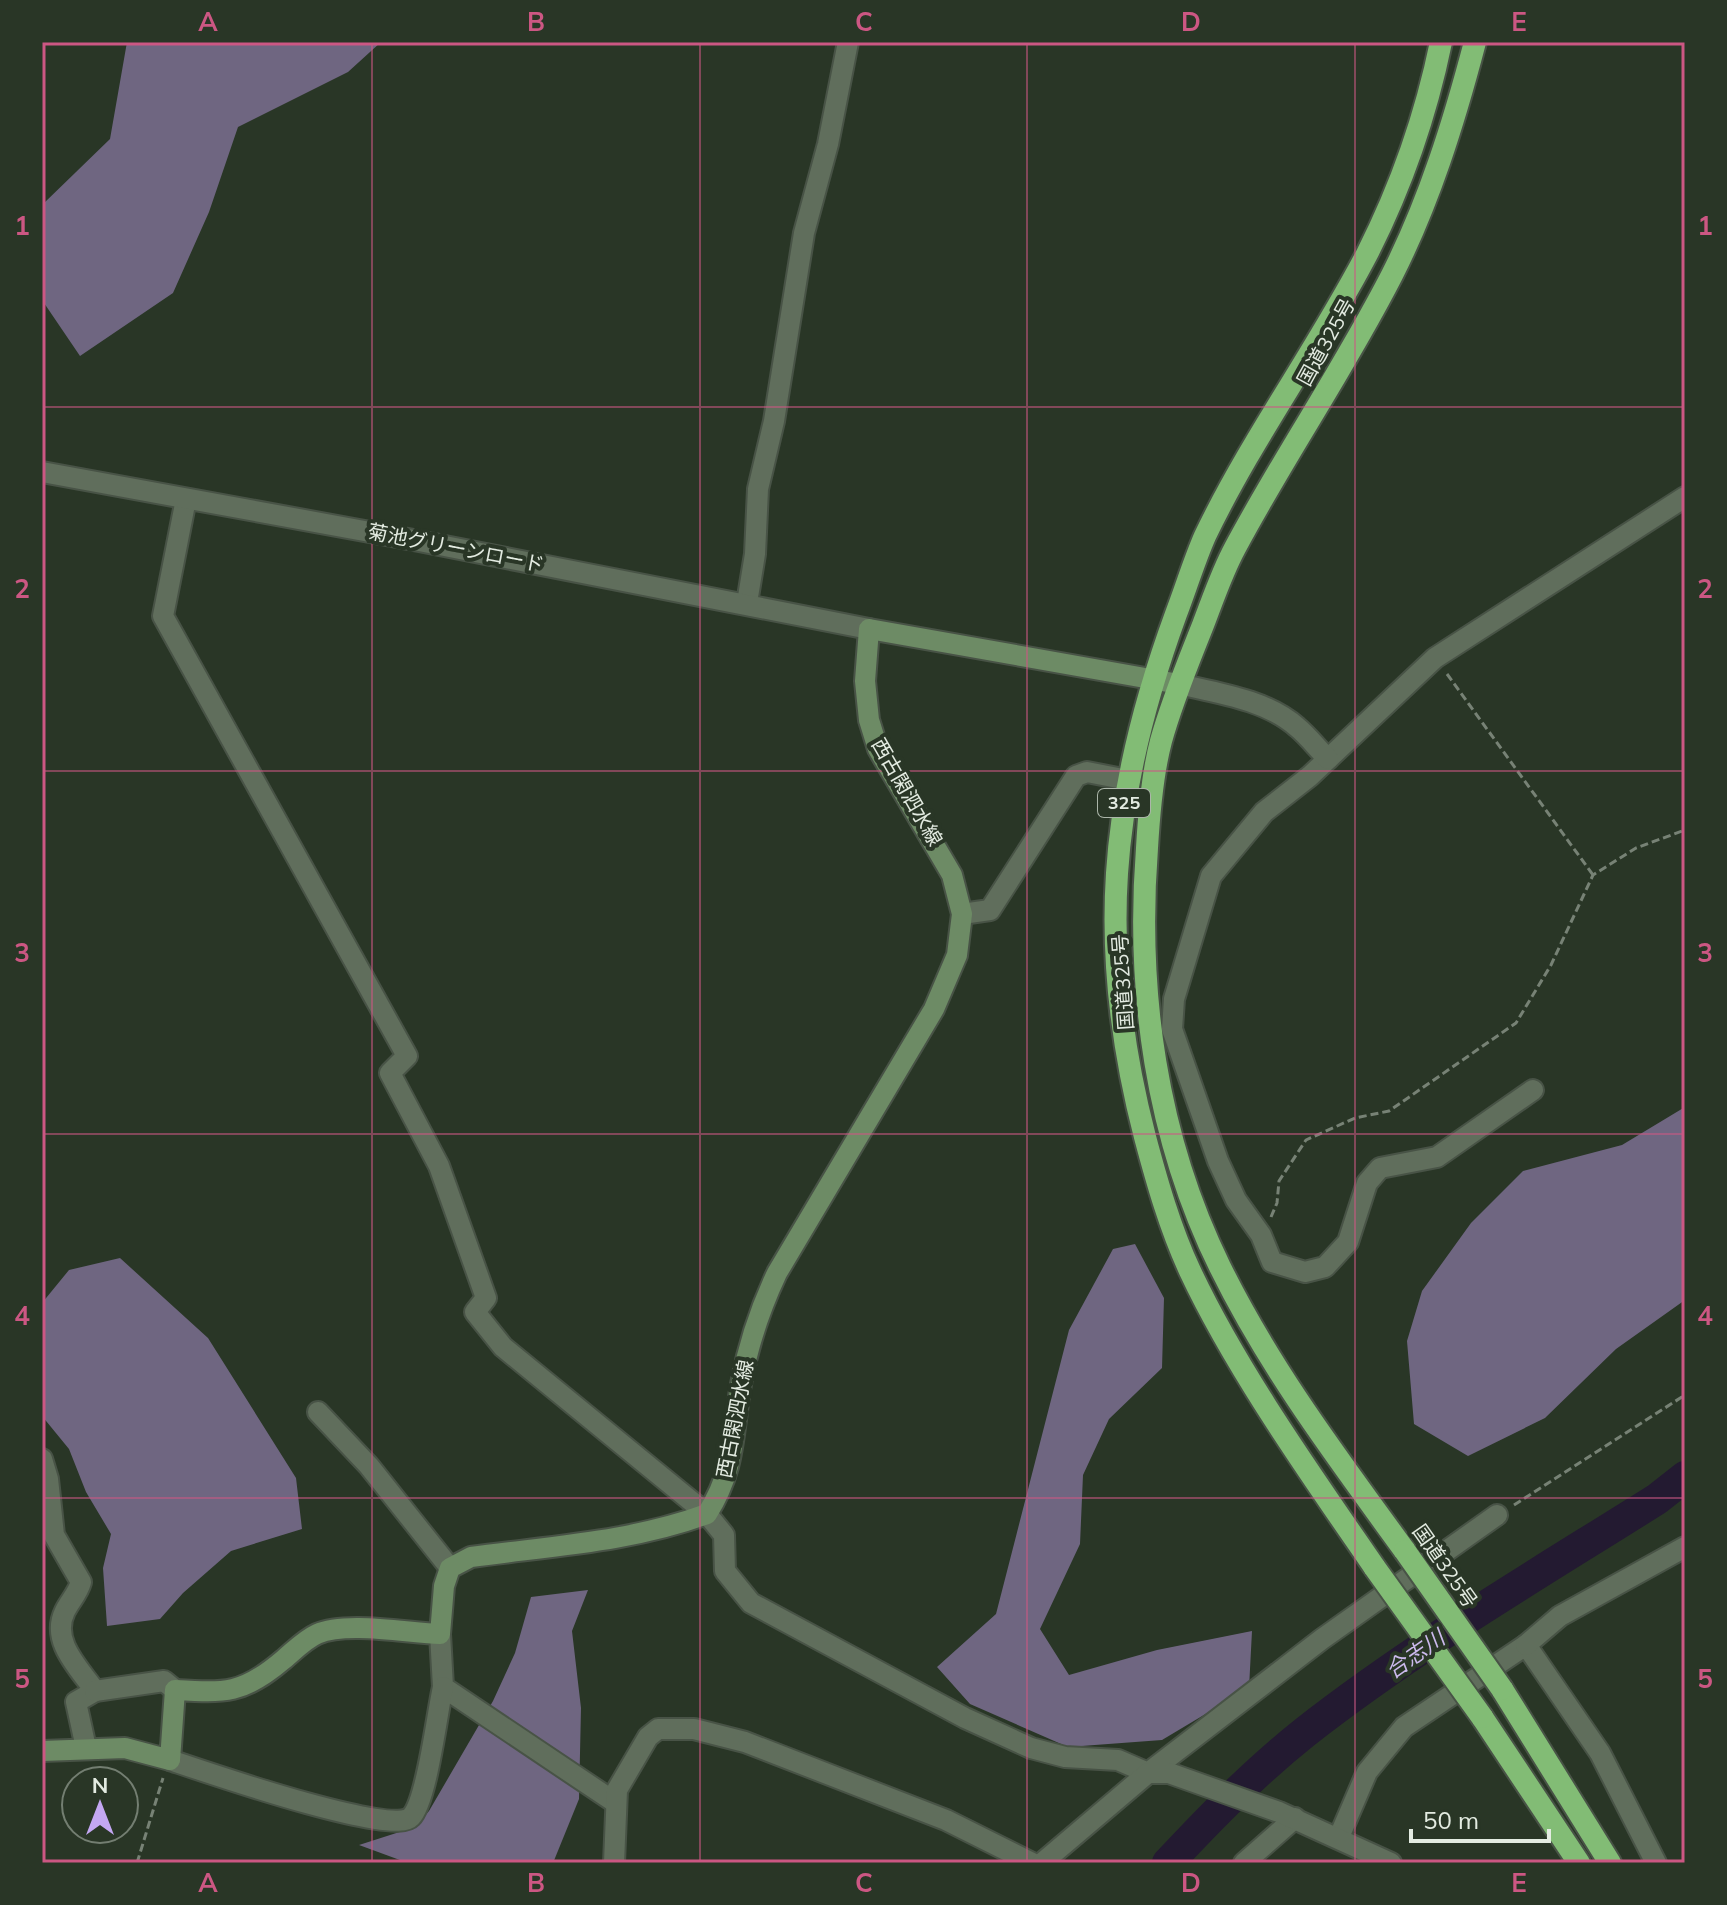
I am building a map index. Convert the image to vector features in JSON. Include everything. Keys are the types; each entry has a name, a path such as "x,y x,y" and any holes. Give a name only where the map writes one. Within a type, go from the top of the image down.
{"highway":[{"name":"国道325号","path":"1441,42 1404,172 1379,228 1204,538 1152,680 1128,780 1115,883 1117,982 1121,1030 1158,1187 1187,1266 1207,1306 1315,1479 1482,1717 1579,1863"},
{"name":"国道325号","path":"1475,42 1432,184 1393,273 1233,551 1179,684 1160,745 1144,886 1147,999 1162,1102 1186,1187 1218,1264 1254,1332 1321,1435 1502,1689 1610,1863"}],"main road":[{"path":"869,629 1179,684"},
{"name":"西古閑泗水線","path":"707,1514 731,1464 741,1384 760,1309 777,1273 934,1009 957,955 962,914 941,851 878,749 869,720 865,681 869,629"},
{"path":"42,1751 125,1748 170,1760 175,1690 239,1690 257,1682 302,1644 336,1629 440,1634 444,1586 450,1568 471,1557 632,1535 670,1528 707,1514"}],"street":[{"path":"747,603 755,554 758,489 774,421 804,233 828,144 848,42"},
{"name":"菊池グリーンロード","path":"42,472 747,603 869,629"},
{"path":"1533,1090 1437,1157 1380,1168 1367,1183 1348,1242 1325,1267 1305,1272 1272,1262 1261,1235 1236,1200 1218,1161 1172,1029 1174,999 1211,876 1264,812 1328,759 1435,658 1685,497"},
{"path":"186,499 163,616 407,1056 390,1073 439,1166 486,1298 475,1312 503,1347 707,1514 724,1535 725,1571 751,1603 999,1735 1065,1757 1118,1760 1159,1773 1287,1815 1391,1863"},
{"path":"1179,684 1241,699 1279,715 1297,726 1328,759"},
{"path":"962,914 990,910 1076,776 1087,772 1128,780"},
{"path":"318,1412 369,1466 450,1568"},
{"path":"42,1459 48,1479 54,1535 81,1582 63,1617 62,1639 95,1691"},
{"path":"1042,1863 1159,1773 1322,1639 1497,1515"},
{"path":"1339,1837 1367,1772 1404,1727 1526,1645 1560,1616 1685,1547"},
{"path":"170,1760 343,1812 391,1824 403,1822 411,1817 421,1796 443,1687 440,1634"},
{"path":"1526,1645 1600,1753 1656,1863"},
{"path":"86,1748 76,1702 95,1691 164,1681 175,1690"},
{"path":"443,1687 616,1803"},
{"path":"614,1863 617,1790 648,1737 658,1729 694,1729 745,1742 946,1820 1032,1863"},
{"path":"1244,1863 1287,1815"}],"path":[{"path":"1435,658 1593,875"},
{"path":"1261,1235 1277,1203 1279,1181 1306,1140 1355,1118 1389,1111 1516,1023 1551,965 1593,875 1636,848 1685,830"},
{"path":"1497,1515 1685,1395"},
{"path":"137,1863 170,1760"}],"shaded area":[{"path":"127,42 381,42 348,72 238,127 209,212 173,293 80,356 42,300 42,205 110,139"},
{"path":"1685,1107 1685,1300 1616,1349 1545,1418 1468,1456 1414,1424 1407,1341 1422,1291 1471,1223 1523,1171 1622,1145"},
{"path":"1135,1244 1164,1298 1162,1368 1109,1419 1083,1475 1080,1544 1040,1629 1069,1675 1157,1650 1252,1631 1249,1688 1162,1740 1068,1747 970,1704 937,1667 996,1614 1069,1330 1113,1249"},
{"path":"120,1258 208,1338 296,1478 302,1529 231,1551 183,1593 160,1619 107,1626 103,1568 111,1534 86,1492 69,1449 42,1416 42,1303 69,1270"},
{"path":"588,1590 572,1631 581,1708 579,1799 553,1863 408,1863 359,1845 415,1827 429,1811 493,1701 515,1653 531,1597"}],"waterway":[{"name":"合志川","path":"1168,1863 1268,1763 1346,1701 1478,1612 1657,1499 1685,1477"}]}
